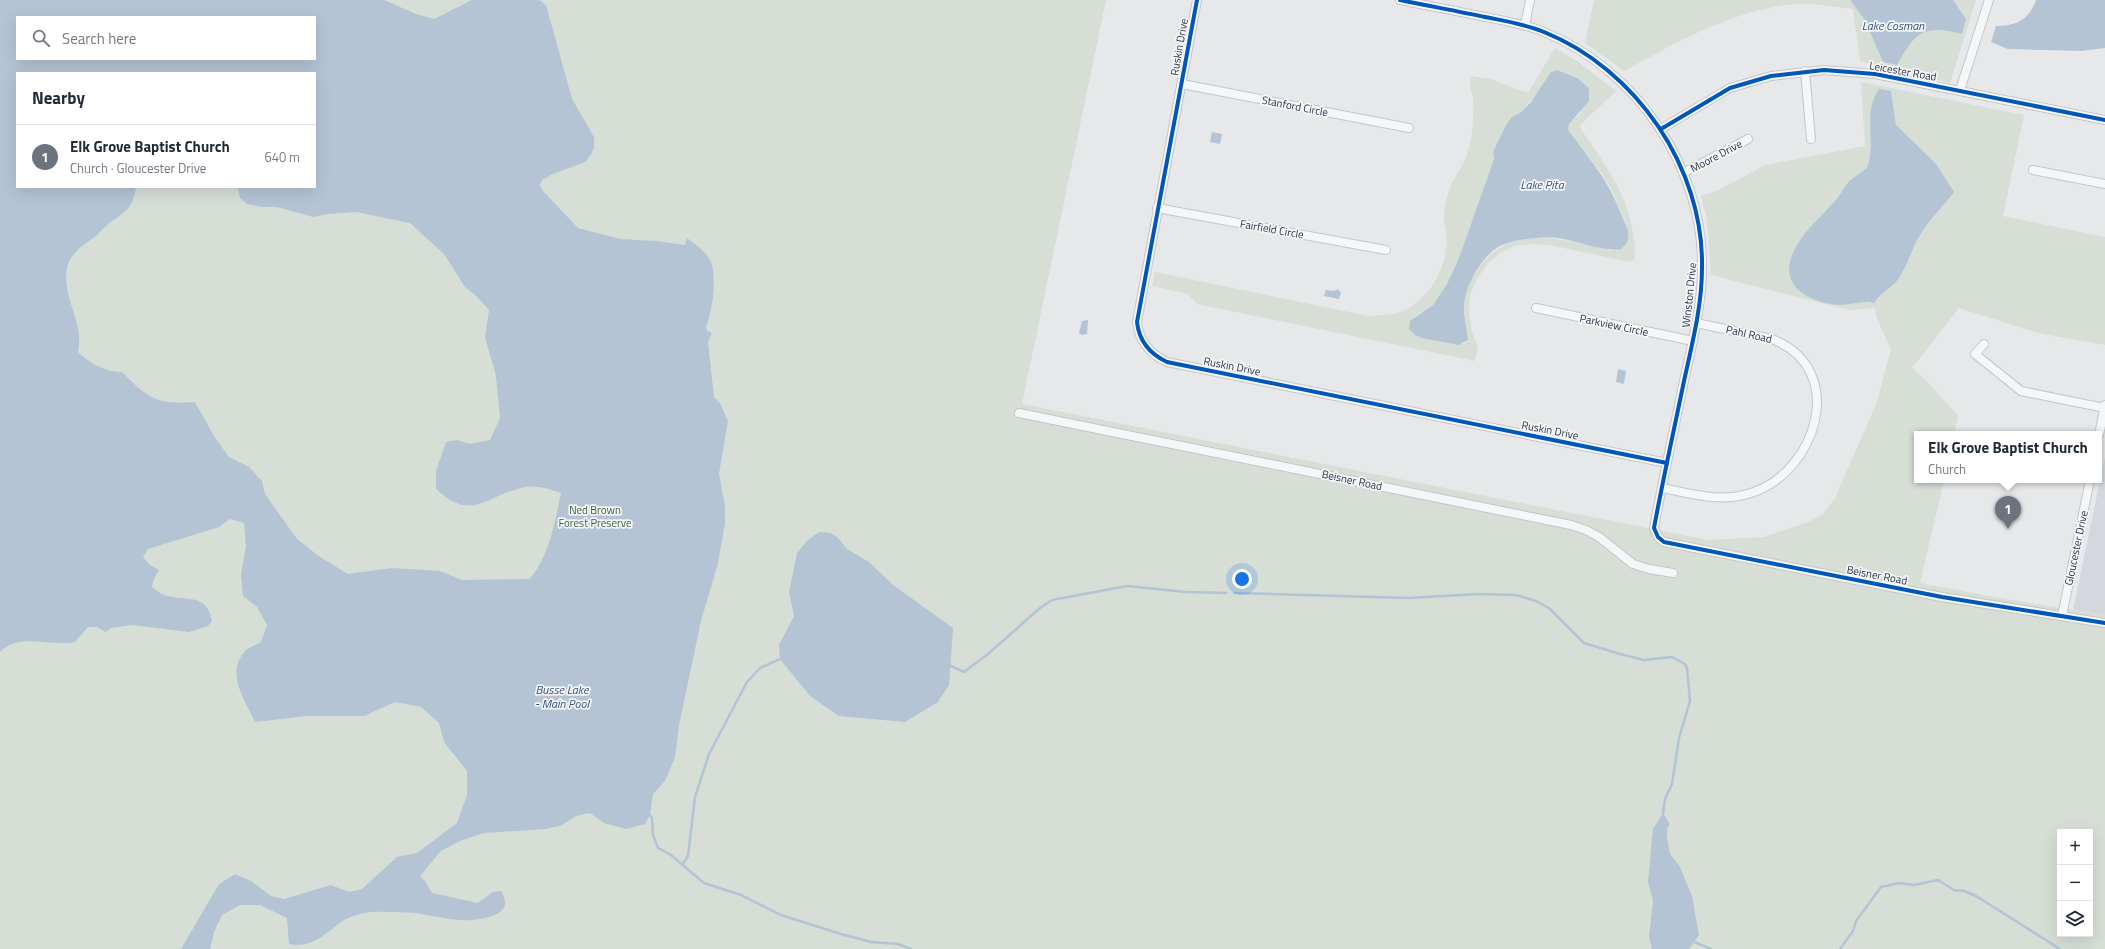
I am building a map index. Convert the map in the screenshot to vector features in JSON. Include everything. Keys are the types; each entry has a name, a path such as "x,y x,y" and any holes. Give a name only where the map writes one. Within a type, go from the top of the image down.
{"street":[{"name":"Ruskin Drive","path":"1197,0 1157,208 1137,322 1138,333 1154,356 1167,362 1667,463"},
{"name":"Winston Drive","path":"1400,0 1525,25 1561,39 1613,75 1633,95 1661,129 1684,173 1694,206 1700,240 1702,268 1696,323 1654,528"},
{"path":"1525,25 1530,0"},
{"path":"1960,90 1989,0"},
{"path":"1805,71 1811,139"},
{"name":"Leicester Road","path":"1661,129 1730,88 1771,76 1805,71 1847,71 1960,90 2105,120"},
{"name":"Stanford Circle","path":"1182,84 1409,128"},
{"name":"Moore Drive","path":"1684,173 1748,139"},
{"path":"2033,170 2105,184"},
{"name":"Fairfield Circle","path":"1157,208 1386,250"},
{"name":"Parkview Circle","path":"1536,308 1692,342"},
{"name":"Pahl Road","path":"1662,488 1715,499 1733,498 1752,493 1771,483 1787,470 1805,450 1812,431 1817,410 1817,391 1814,375 1803,360 1782,343 1772,339 1696,323"},
{"path":"1984,344 1975,354 2022,391 2105,406 2100,431"},
{"name":"Beisner Road","path":"1019,413 1571,525 1586,530 1599,537 1633,564 1673,573"},
{"name":"Gloucester Drive","path":"2062,616 2089,483"},
{"name":"Beisner Road","path":"1654,528 1658,537 1664,542 1942,597 2105,623"}],"shaded area":[{"path":"2105,457 2105,615 2073,610 2100,483 2102,483 2102,471"}],"green space":[{"name":"Ned Brown Forest Preserve","path":"0,0 1106,0 1022,404 1708,540 1764,537 1808,522 1823,514 1835,498 1877,402 1891,349 1877,319 1875,308 1849,310 1711,275 1707,220 1701,196 1719,190 1765,165 1865,146 1861,82 2024,115 2003,216 2105,237 2105,345 2038,333 1959,308 1912,368 1926,380 1958,416 1955,431 1914,431 1914,483 1943,483 1920,583 2105,615 2105,949 0,949"},
{"path":"1594,0 1850,0 1865,19 1883,62 1897,65 1915,38 1922,33 1938,30 1962,34 1966,19 1953,0 1976,0 1950,83 1860,61 1853,9 1810,4 1773,7 1750,12 1706,28 1624,71 1585,43"},
{"path":"1555,48 1577,61 1616,91 1579,126 1610,173 1625,203 1634,238 1635,258 1630,262 1549,245 1532,244 1515,246 1501,253 1488,263 1477,279 1470,295 1469,313 1472,332 1478,347 1475,361 1197,304 1188,294 1152,286 1155,272 1369,316 1392,314 1405,310 1422,298 1429,290 1444,261 1447,240 1444,212 1449,190 1462,166 1469,148 1473,124 1473,99 1470,85 1471,76 1490,79 1528,93","holes":["1541,89 1582,112 1569,124 1568,130 1601,172 1614,194 1627,226 1611,250 1559,239 1525,239 1509,243 1495,252 1481,265 1470,283 1466,293 1464,308 1468,340 1464,344 1422,338 1414,317 1433,305 1447,284 1459,258 1494,159 1493,151 1512,117 1520,113"]}],"water":[{"name":"Busse Lake - Main Pool","path":"0,0 384,0 416,14 434,19 472,0 539,0 546,5 572,99 594,137 594,148 585,162 553,174 542,180 540,185 543,191 578,228 620,239 656,241 685,245 687,238 700,248 708,257 714,275 712,303 706,327 707,331 712,333 708,342 714,397 720,403 728,421 719,474 725,506 725,524 717,567 701,621 679,725 675,757 665,781 653,794 650,815 645,824 626,829 604,823 590,813 576,816 562,825 546,829 484,833 460,841 441,851 420,876 426,882 432,893 478,903 493,892 501,891 505,898 505,905 503,909 493,916 486,918 466,920 411,913 367,913 346,919 323,936 311,942 297,945 289,944 287,918 260,905 240,905 222,915 214,932 210,949 181,949 219,884 235,874 251,881 271,896 284,899 331,885 349,892 362,889 397,857 417,853 457,823 467,795 467,771 444,742 439,723 421,707 395,702 364,716 307,716 255,722 242,696 237,678 237,669 239,660 245,651 261,642 267,625 257,607 243,596 241,575 246,546 244,523 230,519 219,527 148,549 143,557 150,565 159,570 152,587 162,594 192,599 205,605 209,611 212,621 208,626 189,632 132,625 111,628 106,632 97,627 88,627 75,642 56,643 26,641 8,646 0,652","holes":["16,72 316,72 316,188 238,188 240,198 247,204 262,207 277,207 313,217 328,214 356,212 410,223 444,254 465,287 489,310 485,337 496,376 500,418 490,440 470,444 457,440 446,442 436,471 436,489 448,499 459,504 469,506 526,487 541,488 561,493 554,527 547,549 537,570 530,579 462,580 440,571 392,568 348,574 320,557 297,539 265,494 262,481 249,467 229,457 214,436 195,402 171,402 154,398 146,394 122,372 103,369 87,360 78,352 79,331 66,278 69,262 78,250 127,209 133,200 136,188 16,188"]},
{"name":"Lake Cosman","path":"1850,0 1953,0 1966,19 1962,34 1938,30 1922,33 1915,38 1897,65 1883,62 1865,20"},
{"path":"2036,0 2105,0 2105,48 2082,51 2008,49 1991,42 1996,26 2010,25 2026,17"},
{"name":"Lake Pita","path":"1557,70 1577,78 1589,88 1589,101 1569,124 1568,130 1605,181 1617,203 1627,229 1627,243 1621,249 1605,249 1566,239 1544,237 1519,240 1504,244 1492,252 1480,265 1471,280 1465,296 1464,308 1468,340 1459,345 1422,338 1415,335 1409,329 1410,321 1433,305 1447,284 1459,258 1494,159 1493,152 1506,125 1512,117 1520,113 1531,102 1551,72"},
{"path":"1879,89 1891,91 1896,125 1936,164 1954,192 1924,229 1896,282 1876,300 1875,303 1859,302 1839,305 1815,300 1797,289 1792,281 1789,271 1790,260 1804,235 1837,199 1849,181 1868,166 1871,146 1871,108"},
{"path":"1212,132 1222,134 1220,144 1210,142"},
{"path":"1338,289 1341,293 1339,299 1324,296 1326,290 1334,291"},
{"path":"1088,320 1087,334 1082,335 1079,333 1082,321"},
{"path":"1618,369 1626,371 1624,384 1616,382"},
{"path":"819,532 830,533 837,537 847,549 869,562 893,585 953,628 949,685 938,702 905,722 839,716 810,696 780,659 779,645 794,616 789,593 797,553 808,540"},
{"path":"1663,813 1670,824 1667,829 1667,838 1670,854 1679,865 1692,896 1699,935 1689,949 1652,949 1649,937 1653,901 1648,882 1653,829"}],"waterway":[{"path":"951,666 964,672 988,654 1040,608 1052,600 1127,586 1186,592 1226,593"},
{"path":"1234,593 1409,598 1478,594 1516,595 1536,601 1549,608 1584,643 1644,660 1672,657 1685,664 1687,668 1690,701 1679,738 1672,784 1665,799 1663,813"},
{"path":"682,865 688,856 695,797 709,754 747,682 760,668 780,659"},
{"path":"650,815 652,819 653,835 658,848 671,855 704,883 741,895 781,915 871,942 898,944 911,949"},
{"path":"1840,949 1853,931 1856,921 1881,887 1899,883 1914,885 1938,880 1954,890 1964,891 1976,896 2060,949"},
{"path":"1694,942 1711,949"}],"cycle path":[{"path":"1197,0 1137,322 1143,341 1155,355 1167,362 1667,463"},
{"path":"1400,0 1507,21 1537,29 1577,49 1608,70 1635,97 1658,126 1677,159 1691,194 1700,231 1702,282 1696,325 1654,528 1658,537 1664,542 1942,597 2105,623"},
{"path":"1661,129 1730,88 1771,76 1824,70 1875,74 2105,120"}],"place":[{"name":"Elk Grove Baptist Church","path":"2008,529"}]}
